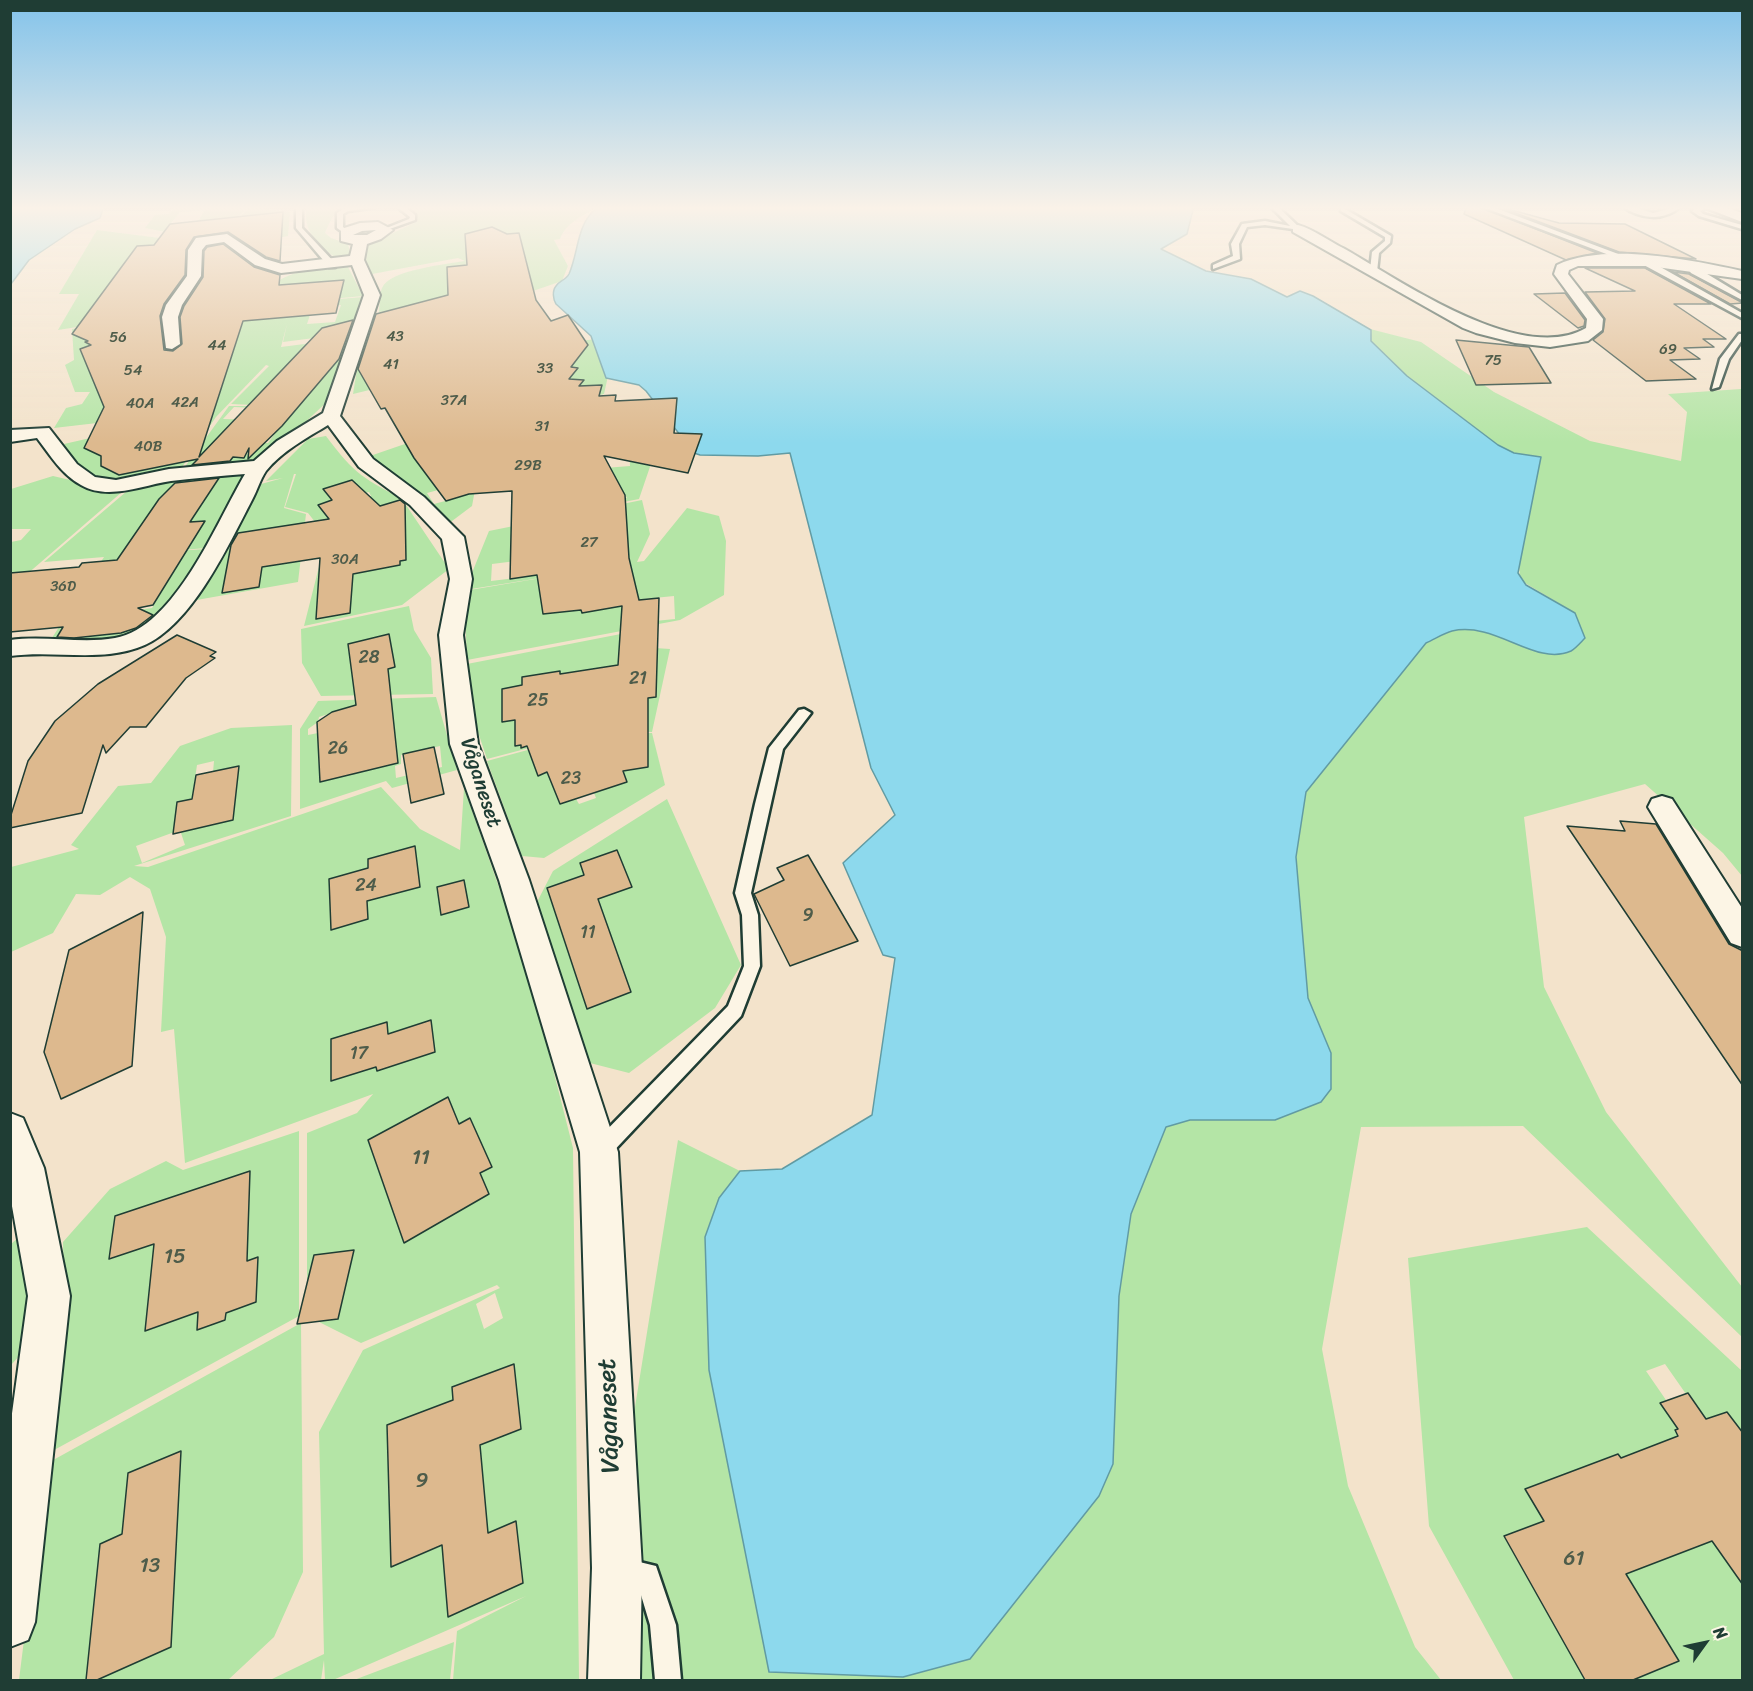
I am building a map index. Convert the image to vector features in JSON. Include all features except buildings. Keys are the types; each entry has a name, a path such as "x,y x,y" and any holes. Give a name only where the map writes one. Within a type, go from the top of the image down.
{"street":[{"path":"172,344 170,317 174,305 188,285"},
{"path":"10,648 47,645 106,649 146,636 169,619 225,529 260,466 295,438 331,416 372,295 369,285"},
{"path":"1400,285 1469,325 1498,335 1546,341 1582,337 1594,330 1596,324 1568,285"},
{"name":"Våganeset","path":"331,416 366,463 417,501 453,537 461,579 451,635 464,744 514,880 599,1152 616,1568 614,1680"},
{"path":"10,436 42,432 70,468 89,482 116,486 169,475 260,466"},
{"path":"1662,807 1743,934"},
{"path":"10,1131 25,1168 50,1296 10,1622"}],"lane":[{"path":"1683,285 1743,316"},
{"path":"1719,285 1743,298"},
{"path":"1715,387 1722,360 1728,348 1743,336"},
{"path":"599,1152 735,1011 752,966 750,915 743,893 762,804 776,748 804,713"},
{"path":"616,1568 647,1575 663,1625 668,1680"}],"green space":[{"path":"64,285 176,285 162,313 163,338 176,335 181,343 169,364 149,417 54,428 66,408 82,404 90,392 75,392 65,365 74,360 72,329 135,318 58,330 79,294 59,294"},
{"path":"198,285 357,285 363,296 267,305 363,297 353,333 283,342 287,324 281,347 351,338 339,365 330,399 266,459 245,465 184,468 229,406 275,406 231,404 269,366 266,365 216,417 180,470 130,480 104,480 93,477 77,465 64,444 99,436 169,382 193,327 180,320 185,300 200,292 195,289","holes":["341,305 335,322 307,324 310,315 286,317 314,307","285,366 317,385 305,400 287,400","234,407 278,409 266,420 223,419","276,432 268,443 264,443 257,450 251,450 243,458 209,456","103,457 151,463 119,475 103,467 101,459"]},
{"path":"385,285 551,285 533,291 538,309 552,320 423,377 353,394 358,363 377,322 408,310 379,312 382,288"},
{"path":"1370,329 1421,342 1494,392 1590,441 1681,461 1687,412 1668,394 1741,389 1742,876 1723,853 1645,784 1524,817 1544,987 1606,1112 1742,1287 1742,1337 1523,1126 1361,1127 1322,1349 1348,1486 1415,1647 1441,1680 591,1680 678,1140 740,1171 719,1198 705,1237 902,1677 970,1659 1119,1296 1131,1214 1166,1127 1190,1120 1275,1120 1331,1053 1308,998 1296,857 1306,792 1426,643 1452,631 1473,629 1505,638 1533,651 1575,613 1520,580 1514,453 1498,445 1407,376 1371,341"},
{"path":"598,339 610,367 604,394 573,403 514,347"},
{"path":"489,415 472,506 448,524 370,456","holes":["453,486 460,497 434,504 427,493"]},
{"path":"626,429 638,432 654,455 639,499 588,509 579,439","holes":["629,449 630,466 592,469 592,453","618,483 627,498 596,505 588,490"]},
{"path":"326,436 361,475 407,501 326,536 308,513 285,507 296,474 294,474 284,508 306,514 298,582 191,601 261,484 283,478 266,481 308,439","holes":["352,480 371,496 332,500 323,490","286,526 285,563 256,568 243,544 245,532"]},
{"path":"238,473 246,480 206,548 159,552 206,549 163,615 133,639 50,641 104,557 44,562 127,491 150,483","holes":["205,492 147,517 163,494","176,568 152,608 107,614","68,618 98,635 56,639"]},
{"path":"53,476 122,492 11,588 11,542 21,540 31,529 11,529 11,489"},
{"path":"642,500 650,534 637,562 644,561 687,508 719,516 726,541 724,595 680,620 467,660 464,591 559,575 465,590 489,531","holes":["524,560 524,577 491,581 492,564","674,596 675,619 645,622 644,599"]},
{"path":"406,505 449,569 402,605 304,626 326,539","holes":["406,554 406,560 400,561 400,565 319,579 320,565"]},
{"path":"409,606 414,630 431,658 433,694 321,696 302,663 301,629","holes":["389,635 395,667 353,678"]},
{"path":"631,632 640,647 670,649 652,732 594,731 487,759 472,714 467,664","holes":["657,655 656,697 619,700 617,687","560,671 560,674 502,722 502,689 522,685 523,677","563,716 563,735 521,748 521,745 515,745 515,723"]},
{"path":"436,697 457,770 392,788 386,781 300,809 300,729 318,701","holes":["341,710 319,767 318,733 308,735 308,729 318,722 319,717","440,746 442,767 396,778 395,766 401,764 401,755"]},
{"path":"292,725 291,816 134,866 148,867 381,787 420,829 460,850 464,788 527,967 573,1148 579,1680 453,1680 457,1631 526,1596 333,1680 325,1680 324,1660 321,1680 270,1680 324,1654 319,1432 363,1350 500,1288 497,1285 361,1343 307,1316 307,1133 357,1113 373,1094 185,1163 174,1029 161,1032 166,937 150,889 130,877 100,895 76,894 53,933 11,952 11,867 79,849 71,845 118,786 151,783 180,746 231,728","holes":["214,761 213,772 239,766 234,811 220,815 218,824 199,828 177,802 192,799 197,765","180,830 185,845 142,863 136,846","403,849 404,858 416,855 419,887 367,901 368,919 331,930 329,879 368,868 368,859","431,1020 434,1048 389,1063 388,1067 377,1071 376,1067 332,1081 331,1040 387,1022 388,1034","448,1097 459,1124 470,1118 491,1166 480,1173 489,1194 404,1243 368,1140","495,1293 503,1318 484,1329 476,1304","514,1364 521,1429 480,1445 484,1488 471,1493 475,1532 391,1567 387,1426 453,1400 452,1387","443,1553 523,1583 448,1616"]},
{"path":"594,732 652,733 665,785 544,858 522,856 487,761","holes":["619,734 648,738 648,767 623,771 627,782 594,793 596,798 579,804 576,799 560,804 547,772 538,775 608,746"]},
{"path":"667,799 741,965 715,1008 629,1073 586,1062 536,904 553,871"},
{"path":"299,1131 299,1316 45,1455 65,1340 63,1242 110,1189 166,1161 183,1170","holes":["250,1171 247,1261 258,1258 256,1302 226,1313 197,1330 198,1312 146,1331 154,1244 110,1259 115,1216"]},
{"path":"1587,1227 1742,1371 1742,1433 1727,1412 1675,1431 1726,1505 1721,1554 1738,1578 1742,1577 1742,1680 1633,1680 1679,1661 1626,1574 1681,1553 1618,1454 1525,1489 1544,1521 1504,1537 1585,1680 1514,1680 1429,1526 1408,1258","holes":["1665,1364 1686,1394 1689,1393 1704,1417 1676,1426 1660,1403 1666,1400 1646,1371"]},
{"path":"20,1236 40,1333 11,1365 10,1245"},
{"path":"301,1323 303,1572 274,1637 228,1680 97,1680 171,1647 181,1452 128,1473 122,1534 100,1544 86,1680 19,1680 46,1464"},
{"path":"454,1642 450,1680 354,1680"}],"water":[{"path":"557,285 1263,285 1287,297 1300,291 1313,296 1371,330 1371,341 1407,376 1498,445 1514,453 1541,457 1518,573 1526,585 1575,613 1585,638 1571,651 1557,654 1543,653 1484,632 1468,630 1452,631 1426,643 1306,792 1296,857 1308,998 1331,1053 1331,1089 1321,1102 1275,1120 1190,1120 1166,1127 1131,1214 1119,1296 1113,1464 1099,1496 970,1659 903,1677 769,1672 709,1370 705,1237 719,1198 740,1171 782,1169 872,1115 895,958 883,955 843,863 895,815 871,768 790,453 758,456 694,453 639,385 606,378 591,336 556,304 553,295"}]}
